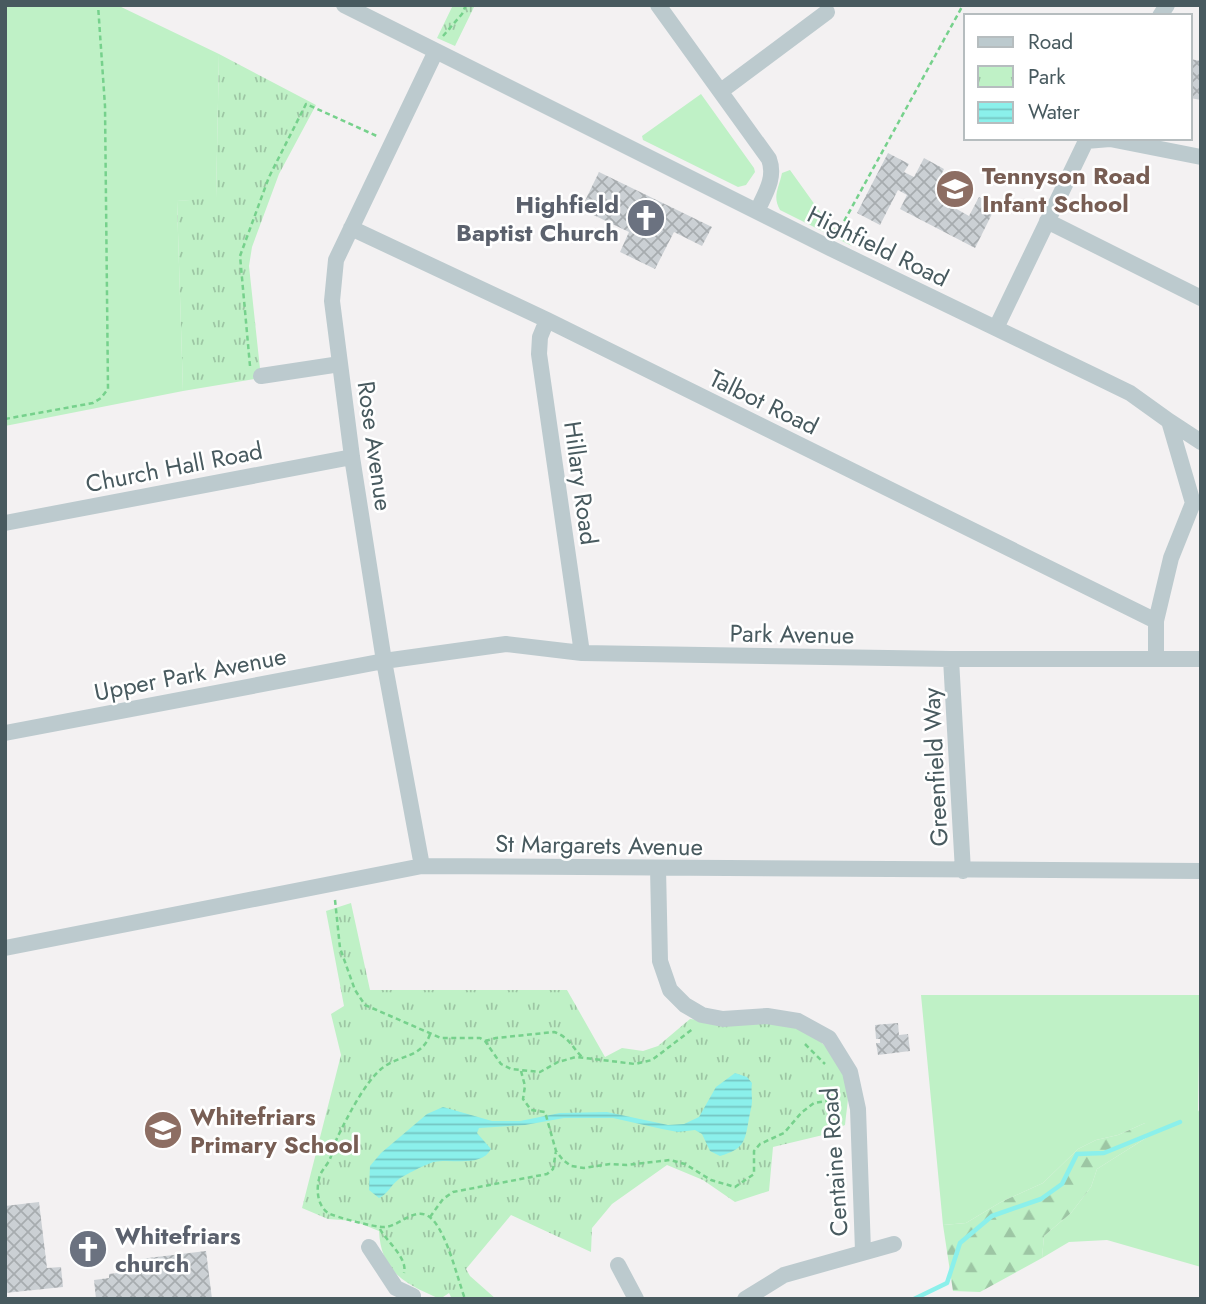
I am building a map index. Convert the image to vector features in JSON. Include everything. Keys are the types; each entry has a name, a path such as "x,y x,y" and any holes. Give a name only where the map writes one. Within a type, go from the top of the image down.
{"street":[{"name":"Highfield Road","path":"344,5 830,248 1130,393 1201,442"},
{"path":"658,5 765,152 773,169 757,211"},
{"path":"721,91 827,12"},
{"name":"Rose Avenue","path":"422,866 384,661 352,457 332,301 336,260 436,51"},
{"path":"996,328 1085,140"},
{"path":"1121,140 1178,145 1201,157"},
{"path":"1047,221 1201,298"},
{"name":"Talbot Road","path":"351,228 547,320 1156,621"},
{"name":"Hillary Road","path":"547,320 540,337 539,354 582,653"},
{"path":"261,376 340,364"},
{"path":"1156,659 1156,621 1171,558 1197,500 1169,421"},
{"name":"Church Hall Road","path":"5,523 352,457"},
{"name":"Park Avenue","path":"384,661 506,644 582,653 951,659 1201,659"},
{"name":"Greenfield Way","path":"951,659 964,871"},
{"name":"Upper Park Avenue","path":"5,733 384,661"},
{"name":"St Margarets Avenue","path":"5,948 422,866 1201,872"},
{"path":"658,868 660,961 670,990 685,1005 702,1015"},
{"name":"Centaine Road","path":"702,1015 723,1019 767,1016 799,1021 829,1038 850,1072 858,1109 863,1251"},
{"path":"745,1299 784,1275 894,1244"},
{"path":"369,1247 392,1294 413,1296"},
{"path":"618,1265 636,1299"}],"path":[{"path":"5,419 93,403 108,389 105,106 98,5"},
{"path":"436,51 445,32 466,5"},
{"path":"830,248 962,5"},
{"path":"261,376 251,373 240,256 268,177 306,104 392,143"},
{"path":"333,883 340,948 355,990 365,1005 441,1038 480,1038 502,1064 521,1071 540,1072 558,1062 576,1057 635,1065 652,1060 694,1028 702,1015"},
{"path":"485,1041 554,1032 563,1035 583,1058"},
{"path":"430,1034 427,1043 417,1053 405,1055 384,1067 372,1080 337,1138 329,1161 322,1170 318,1195 324,1210 339,1217 386,1227 409,1215 430,1217 439,1229 465,1299"},
{"path":"801,1042 830,1071"},
{"path":"521,1071 525,1086 523,1099 531,1110 545,1112 556,1151 571,1166 584,1168 670,1160 685,1164 711,1180 735,1187 754,1174 754,1151 760,1144 784,1133 802,1112 814,1103 850,1098 858,1109"},
{"path":"430,1217 443,1199 453,1192 547,1174 553,1168 556,1151"}],"green space":[{"path":"5,5 117,5 219,54 216,199 177,201 183,391 5,426"},
{"path":"453,5 475,5 455,46 437,38"},
{"path":"219,54 316,105 279,174 252,247 249,266 261,378 183,391 177,201 216,198"},
{"path":"701,94 754,168 755,172 746,185 738,187 643,140 642,136"},
{"path":"790,170 823,216 852,246 780,210 776,196 778,188 782,173"},
{"path":"351,903 370,990 567,990 605,1057 622,1048 643,1051 658,1046 690,1019 767,1018 788,1022 822,1043 839,1064 848,1087 845,1125 823,1135 773,1147 769,1191 735,1202 703,1180 667,1165 612,1204 592,1228 591,1252 511,1215 466,1269 470,1276 496,1299 452,1299 449,1293 440,1299 406,1282 390,1267 381,1245 379,1231 354,1221 328,1219 302,1208 341,1055 331,1014 344,1006 326,911"},
{"path":"921,995 1200,995 1198,1110 1201,1115 1201,1267 1107,1240 1069,1242 1042,1258 1044,1236 1071,1213 1091,1187 1097,1169 1146,1138 1145,1123 1078,1149 1043,1183 1001,1202 966,1223 943,1225"},
{"path":"1145,1123 1153,1127 1146,1138 1097,1169 1091,1187 1071,1213 1044,1236 1042,1258 980,1292 953,1291 943,1225 966,1223 1001,1202 1043,1183 1078,1149"}],"water":[{"path":"735,1073 747,1077 752,1083 751,1107 742,1143 720,1156 710,1151 702,1134 695,1130 678,1132 613,1118 564,1118 525,1125 479,1128 477,1133 491,1149 486,1155 473,1160 431,1163 399,1179 379,1198 369,1190 370,1166 381,1153 427,1114 443,1107 492,1121 520,1121 560,1113 607,1112 668,1125 684,1124 699,1117 716,1087"}],"building":[{"path":"1192,59 1201,61 1201,100 1192,98"},
{"path":"888,153 909,164 904,172 914,177 924,158 944,169 941,175 963,187 953,207 969,216 979,197 996,206 975,248 900,209 907,195 898,190 880,225 857,213"},
{"name":"Highfield Baptist Church","path":"599,172 712,227 702,246 674,232 655,269 620,252 629,232 581,209"},
{"path":"898,1023 899,1035 908,1034 910,1051 878,1055 876,1043 880,1043 880,1039 876,1039 875,1025"},
{"path":"39,1202 47,1268 61,1267 63,1287 5,1293 5,1206"},
{"path":"206,1251 212,1299 96,1299 94,1280 109,1278 109,1274 142,1270 140,1259"}],"waterway":[{"path":"914,1299 947,1283 960,1243 992,1216 1041,1199 1062,1184 1077,1154 1104,1153 1180,1122"}],"place":[{"name":"Tennyson Road Infant School","path":"955,189"},
{"name":"Highfield Baptist Church","path":"646,218"},
{"name":"Whitefriars Primary School","path":"163,1130"},
{"name":"Whitefriars church","path":"88,1249"}]}
